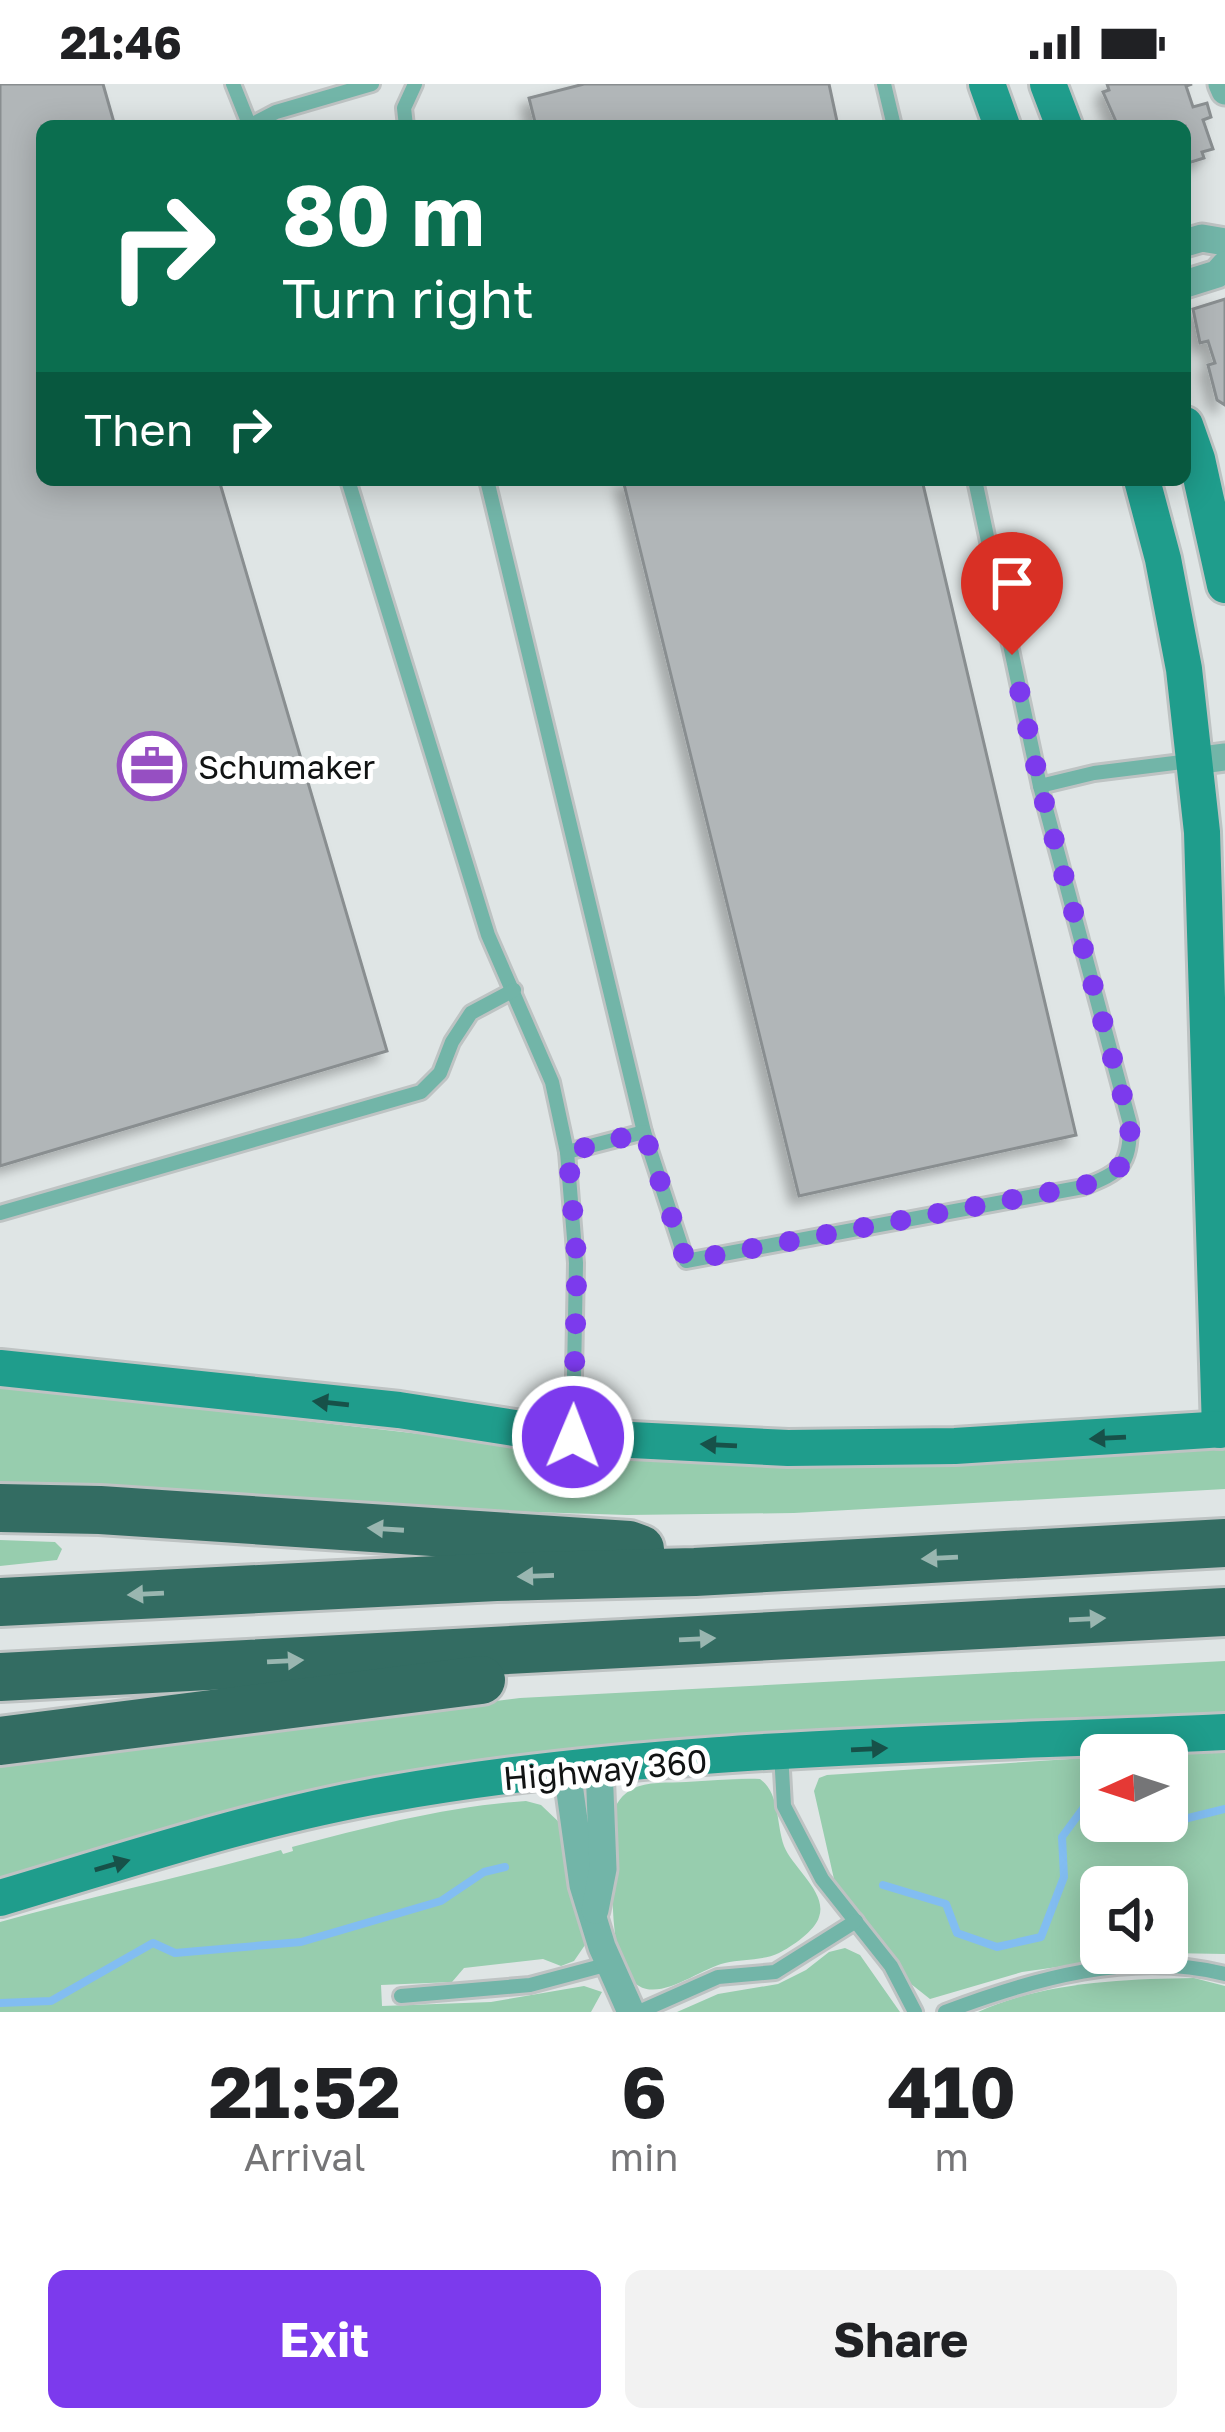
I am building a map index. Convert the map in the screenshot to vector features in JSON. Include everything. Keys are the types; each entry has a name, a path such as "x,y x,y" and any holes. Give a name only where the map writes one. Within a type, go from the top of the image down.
{"highway":[{"path":"0,1508 100,1510 629,1545 695,1572"},
{"path":"0,1602 1225,1543"},
{"path":"0,1677 1225,1612"},
{"path":"0,1741 514,1676 580,1645"}],"main road":[{"path":"987,84 1000,120"},
{"path":"1048,84 1062,120"},
{"path":"1191,442 1225,585"},
{"path":"0,1368 399,1410 573,1437 788,1448 955,1447 1222,1429 1203,855 1210,759 1184,669 1144,486"},
{"name":"Highway 360","path":"0,1898 318,1807 468,1782 781,1753 1225,1732"}],"street":[{"path":"1191,241 1225,242"},
{"path":"1191,282 1217,274 1225,265"},
{"path":"583,1768 584,1885 609,1964 635,2012"}],"lane":[{"path":"233,84 247,120"},
{"path":"259,120 372,84"},
{"path":"405,120 404,108 415,84"},
{"path":"884,84 893,120"},
{"path":"350,486 488,934 552,1082 568,1152 577,1262 573,1437"},
{"path":"488,486 644,1132 686,1261 1083,1186 1113,1175 1130,1154 1130,1124 1040,786 977,486"},
{"path":"1040,786 1094,773 1210,759"},
{"path":"0,1213 422,1092 440,1073 471,1013 514,990"},
{"path":"568,1152 644,1132"},
{"path":"781,1753 784,1806 822,1879 891,1966 915,2012"},
{"path":"635,2012 718,1977 775,1972 856,1921"},
{"path":"401,1996 530,1985 609,1964"},
{"path":"945,2012 1006,1989 1082,1972 1138,1966 1202,1968 1225,1974"}],"green space":[{"path":"0,1386 569,1451 1112,1453 1225,1447 1225,1489 794,1513 627,1515 0,1495"},
{"path":"0,1540 55,1542 62,1549 57,1560 0,1566"},
{"path":"1225,1661 1225,1715 654,1745 0,1880 0,1762 520,1698"},
{"path":"1225,1752 1225,1954 1188,1953 1188,1866 1080,1866 1080,1964 1022,1972 930,1999 906,1980 834,1879 814,1791 819,1778 827,1775 1080,1758 1080,1842 1188,1842 1188,1753"},
{"path":"760,1779 774,1801 784,1846 818,1899 817,1922 796,1943 772,1956 725,1963 659,1989 639,1986 626,1973 615,1930 608,1845 620,1799 632,1789 651,1784"},
{"path":"526,1801 541,1805 562,1825 585,1945 574,1961 561,1966 543,1959 464,1968 452,1982 381,1985 382,2006 491,2002 584,1986 602,1992 591,2012 0,2012 0,1922 281,1850 283,1854 293,1851 292,1847 379,1825"},
{"path":"845,1948 860,1955 900,2012 677,2012 718,1994 778,1984 829,1952"},
{"path":"1194,1978 1225,1986 1225,2012 978,2012 1056,1988"}],"building":[{"name":"Schumaker","path":"0,84 103,84 113,120 36,120 36,486 221,486 387,1051 0,1166"},
{"path":"584,84 829,84 837,120 534,120 529,98"},
{"path":"1107,84 1192,84 1186,86 1193,107 1207,103 1211,117 1203,120 1213,149 1191,162 1191,120 1115,120 1103,92 1109,90"},
{"path":"1225,299 1225,405 1217,400 1208,365 1215,363 1208,341 1200,343 1193,309"},
{"path":"624,486 923,486 1076,1135 799,1196"}],"waterway":[{"path":"1188,1818 1225,1809"},
{"path":"883,1885 946,1904 957,1933 997,1947 1041,1937 1064,1877 1062,1837 1080,1813"},
{"path":"0,2003 51,2001 153,1943 175,1953 301,1942 441,1901 484,1872 505,1867"}],"place":[{"name":"Schumaker","path":"152,766"}],"route":[{"path":"573,1437 577,1262 568,1152 644,1132 686,1261 1083,1186 1113,1175 1130,1154 1130,1124 1040,786 1012,655"}]}
